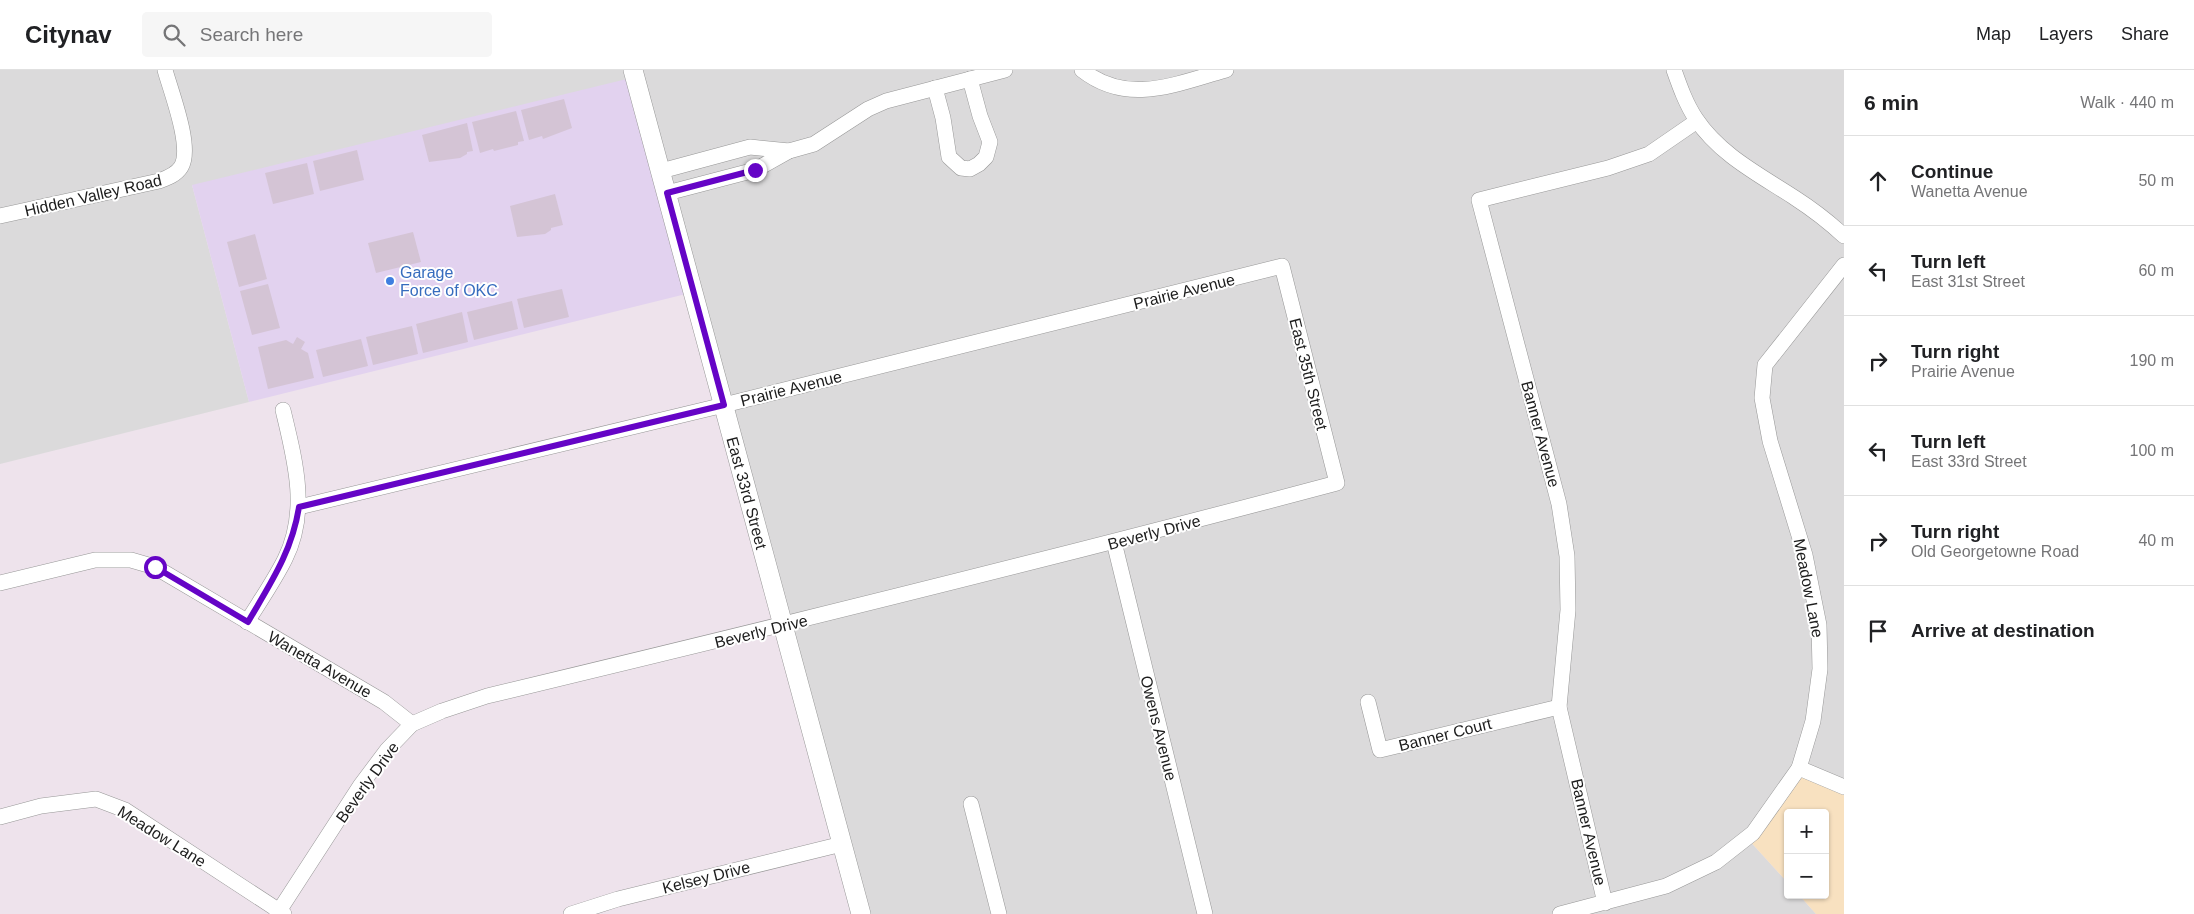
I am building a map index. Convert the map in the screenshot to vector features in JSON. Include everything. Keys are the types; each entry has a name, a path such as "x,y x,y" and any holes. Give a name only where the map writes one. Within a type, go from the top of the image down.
{"street":[{"name":"Hidden Valley Road","path":"0,216 169,178 182,166 185,154 184,137 165,70"},
{"name":"East 33rd Street","path":"633,70 861,914"},
{"path":"667,193 755,170 789,150 814,144 868,109 886,101 1005,70"},
{"path":"1082,70 1103,84 1130,91 1159,87 1226,70"},
{"path":"1674,70 1683,95 1697,120 1719,145 1734,158 1797,199 1844,236"},
{"path":"935,88 943,118 949,157 961,168 970,168 979,164 986,157 990,142 977,107 970,79"},
{"name":"Banner Avenue","path":"1605,902 1559,707 1568,610 1567,556 1560,504 1479,200 1608,168 1649,154 1697,120"},
{"path":"661,171 750,147 789,150"},
{"path":"740,150 746,172"},
{"name":"Meadow Lane","path":"1560,914 1666,886 1716,862 1753,833 1799,768 1813,721 1820,669 1819,625 1805,555 1770,441 1762,398 1766,365 1844,265"},
{"name":"Prairie Avenue","path":"299,507 724,405 1282,266"},
{"name":"East 35th Street","path":"1282,266 1337,483"},
{"path":"248,622 285,559 296,529 299,507 295,459 283,410"},
{"name":"Beverly Drive","path":"280,913 360,786 387,750 412,724 442,711 487,696 783,625 1114,542 1337,483"},
{"name":"Owens Avenue","path":"1114,542 1205,914"},
{"name":"Wanetta Avenue","path":"0,583 96,560 132,560 155,567 384,702 412,724"},
{"name":"Banner Court","path":"1368,702 1380,750 1559,707"},
{"path":"1799,768 1844,787"},
{"name":"Meadow Lane","path":"0,817 42,806 96,799 125,810 280,913"},
{"path":"971,804 999,914"},
{"name":"Kelsey Drive","path":"571,914 618,900 842,844"}],"shaded area":[{"path":"0,70 1844,70 1844,787 1815,773 1747,838 1784,879 1784,899 1803,899 1816,914 861,914 694,292 192,185 249,402 0,464"},
{"path":"635,77 694,292 249,402 192,185"},
{"path":"1799,768 1844,787 1844,914 1816,914 1803,899 1829,899 1829,809 1784,809 1784,879 1747,838"}],"building":[{"path":"564,99 572,128 543,139 542,136 529,140 521,110"},
{"path":"516,111 524,141 518,142 518,145 480,153 472,122"},
{"path":"467,123 473,151 467,152 467,154 460,158 429,162 422,135"},
{"path":"357,150 364,180 320,191 313,161"},
{"path":"307,163 314,194 273,204 265,173"},
{"path":"555,194 563,225 551,228 545,234 517,237 510,206"},
{"path":"413,232 421,262 376,273 368,243"},
{"path":"255,234 267,279 239,287 227,242"},
{"path":"268,284 280,328 252,335 240,291"},
{"path":"562,289 569,317 524,328 517,299"},
{"path":"512,301 518,329 474,340 467,312"},
{"path":"462,312 468,342 423,353 416,324"},
{"path":"412,326 418,354 373,365 366,337"},
{"path":"297,337 305,342 301,349 308,353 314,378 268,389 258,347 286,340 293,344"},
{"path":"361,339 368,366 323,377 316,350"}],"place":[{"name":"Garage Force of OKC","path":"390,281"}],"route":[{"path":"155,567 248,622 285,559 296,529 299,507 724,405 667,193 755,170"}]}
